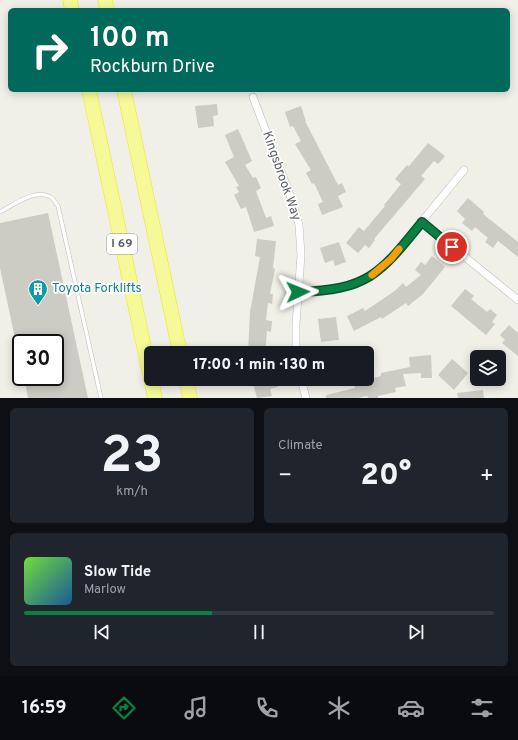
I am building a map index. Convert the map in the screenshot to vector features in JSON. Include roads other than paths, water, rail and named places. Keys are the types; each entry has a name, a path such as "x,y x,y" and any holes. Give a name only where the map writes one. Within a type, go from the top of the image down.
{"highway":[{"name":"I 69","path":"89,92 155,398"},
{"name":"I 69","path":"124,92 179,346"},
{"path":"187,386 190,398"}],"street":[{"name":"Kingsbrook Way","path":"253,97 296,212 300,238 296,346"},
{"path":"298,292 323,292 345,288 370,276 391,259 464,170"},
{"path":"422,222 518,300"},
{"path":"303,386 306,398"}],"lane":[{"path":"0,212 31,197 42,194 52,198 58,206 101,398"}],"place":[{"name":"Toyota Forklifts","path":"38,306"}]}
